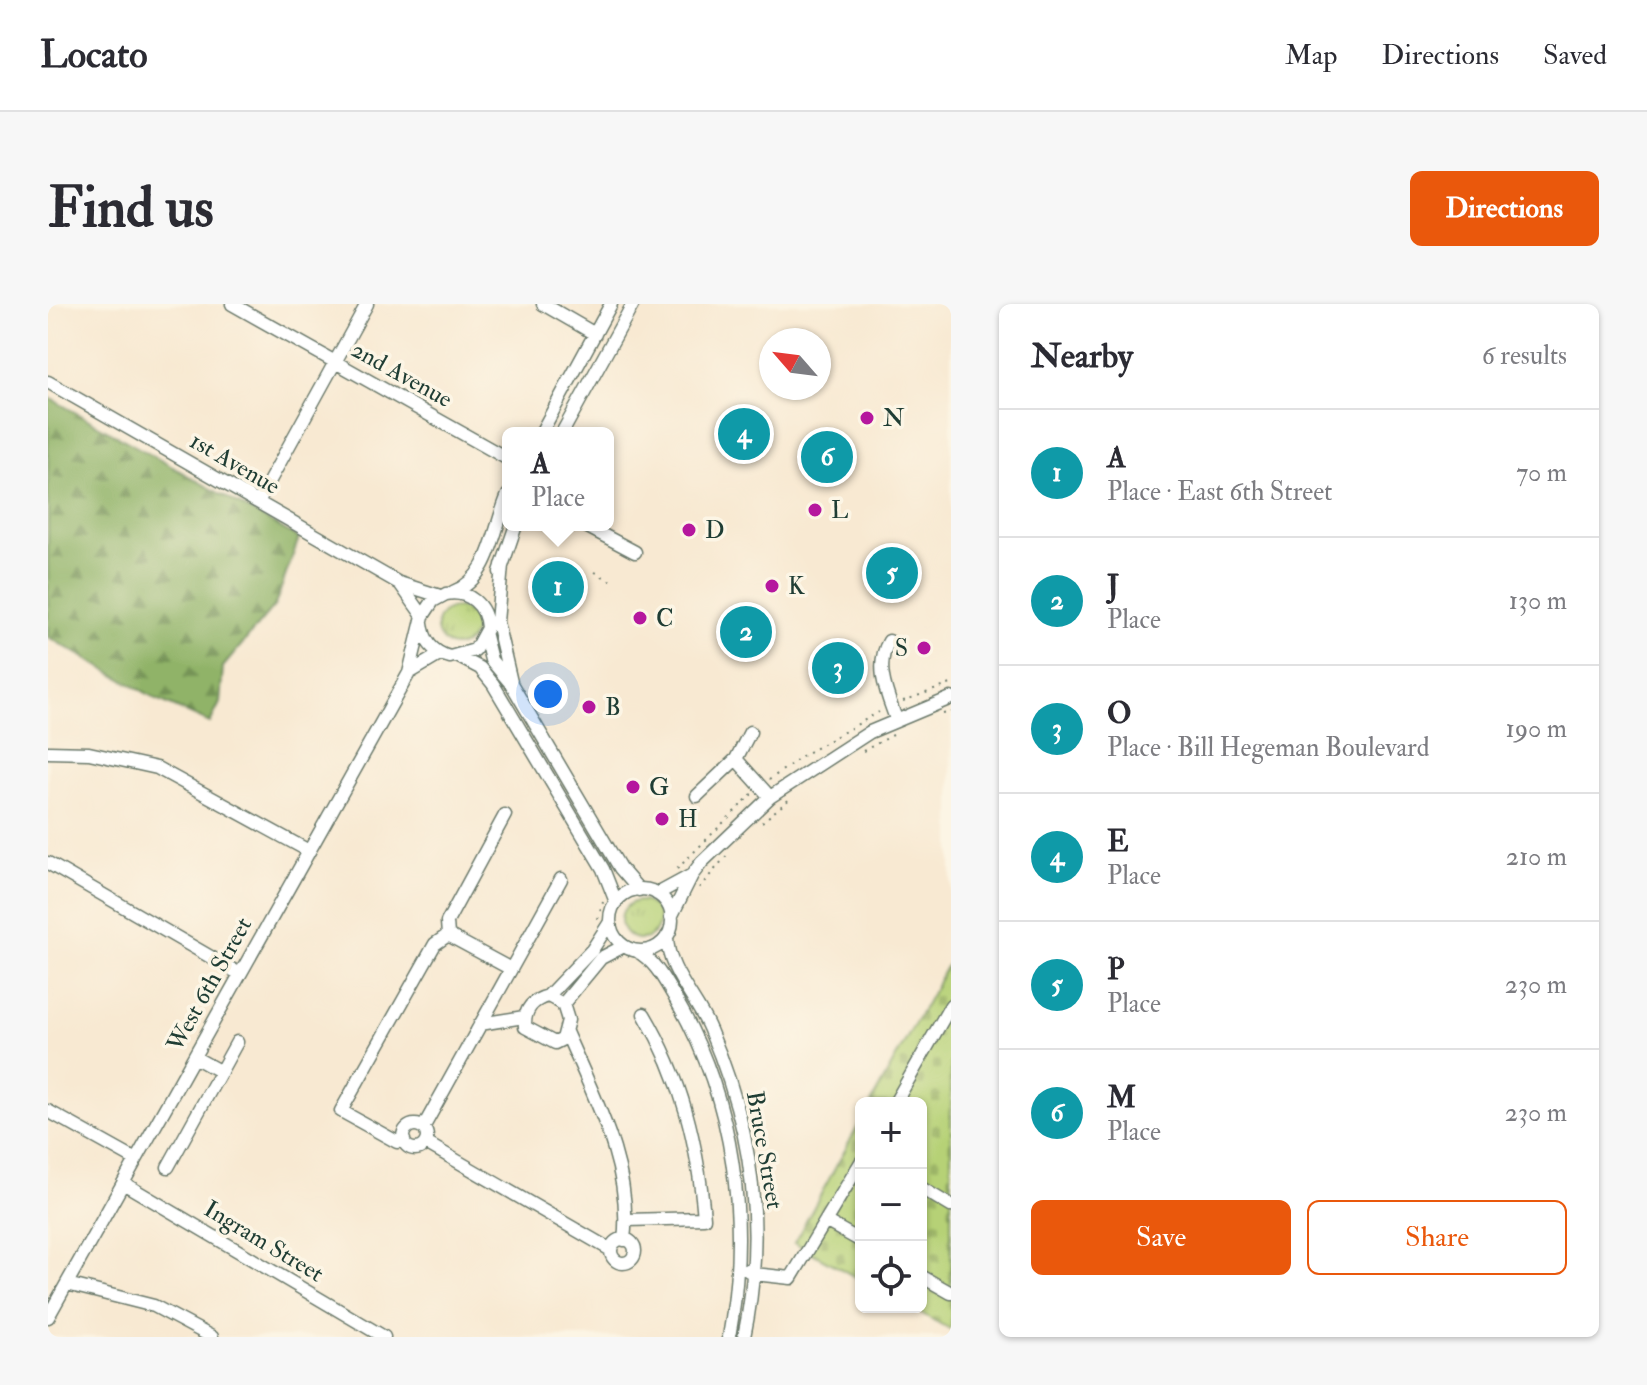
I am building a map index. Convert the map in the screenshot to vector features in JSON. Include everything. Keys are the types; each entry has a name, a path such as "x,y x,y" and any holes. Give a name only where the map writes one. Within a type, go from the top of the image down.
{"street":[{"name":"2nd Avenue","path":"232,304 502,456"},
{"path":"258,502 367,304"},
{"path":"543,304 595,334"},
{"path":"544,427 611,304"},
{"path":"565,427 633,304"},
{"name":"1st Avenue","path":"48,382 399,583 446,594"},
{"path":"502,511 479,572 466,587 446,594 423,620 427,642 441,654 459,657 480,668 493,684 603,869 616,902"},
{"path":"514,531 487,621 485,636 491,660 512,685 620,868 639,890"},
{"path":"595,531 635,552"},
{"path":"502,565 497,622 512,685"},
{"name":"1st Avenue","path":"399,583 423,620"},
{"path":"446,594 475,600 487,621"},
{"name":"West 6th Street","path":"48,1317 409,673 423,620"},
{"path":"459,657 475,650 485,636"},
{"path":"889,641 882,653 882,669 896,719"},
{"name":"West 6th Street","path":"409,673 441,654"},
{"path":"604,922 624,946 637,951 651,949 667,936 671,917 692,875 725,836 770,797 832,753 896,719 951,698"},
{"path":"697,796 736,759 750,732"},
{"path":"48,752 89,753 157,768 309,851"},
{"path":"736,759 770,797"},
{"path":"448,935 447,922 505,815"},
{"path":"48,863 240,974"},
{"path":"657,894 692,875"},
{"path":"561,879 423,1128 426,1143 611,1250 614,1260 628,1262 634,1249 624,1240"},
{"path":"566,1032 555,1043 525,1027 524,1017 538,998 548,996 585,958 616,902 626,893 639,890 657,894 667,904 671,917"},
{"path":"448,935 511,969"},
{"path":"404,1140 397,1142 341,1111 435,944 448,935"},
{"name":"Bruce Street","path":"667,936 668,958 708,1025 735,1095 753,1183 754,1274 744,1337"},
{"path":"563,1004 601,958 624,946"},
{"name":"Bruce Street","path":"637,951 661,974 703,1054 731,1150 739,1222 736,1297 729,1337"},
{"path":"548,996 563,1004 568,1020 566,1032 607,1127 627,1220 624,1240"},
{"path":"898,1097 951,1005"},
{"path":"627,1220 704,1218 700,1173 681,1090 663,1046 644,1014"},
{"path":"480,1024 524,1017"},
{"path":"168,1167 237,1042"},
{"path":"194,1057 221,1072"},
{"path":"48,1111 136,1160"},
{"path":"404,1140 408,1128 423,1128"},
{"path":"404,1140 413,1149 426,1143"},
{"path":"739,1222 745,1226 745,1265 754,1274 791,1278 857,1169"},
{"name":"Ingram Street","path":"123,1183 384,1337"},
{"path":"927,1192 951,1206"},
{"path":"827,1222 855,1238"},
{"path":"611,1250 615,1242 624,1240"},
{"path":"729,1337 743,1287 754,1274"},
{"path":"927,1279 951,1293"},
{"path":"67,1284 154,1306 212,1337"}],"path":[{"path":"595,572 611,581"},
{"path":"909,699 951,684"},
{"path":"933,719 951,712"},
{"path":"776,774 828,739 877,713"},
{"path":"854,756 896,734"},
{"path":"755,825 799,792"},
{"path":"672,875 748,797"},
{"path":"698,890 732,850"},
{"path":"604,896 604,922"}],"green space":[{"path":"48,397 299,538 275,605 223,667 220,703 210,723 157,699 48,637"},
{"path":"456,608 469,614 475,627 469,640 456,646 443,640 437,627 443,614"},
{"path":"640,901 653,907 659,920 653,933 640,939 627,933 621,920 627,907"},
{"path":"951,958 951,1330 921,1313 927,1313 927,1097 874,1097"},
{"path":"855,1132 855,1277 794,1243"}],"place":[{"name":"N","path":"867,418"},
{"name":"E","path":"744,434"},
{"name":"M","path":"827,457"},
{"name":"L","path":"815,510"},
{"name":"D","path":"689,530"},
{"name":"P","path":"892,573"},
{"name":"K","path":"772,586"},
{"name":"A","path":"558,587"},
{"name":"C","path":"640,618"},
{"name":"J","path":"746,632"},
{"name":"S","path":"924,648"},
{"name":"O","path":"838,668"},
{"name":"B","path":"589,707"},
{"name":"G","path":"633,787"},
{"name":"H","path":"662,819"}]}
